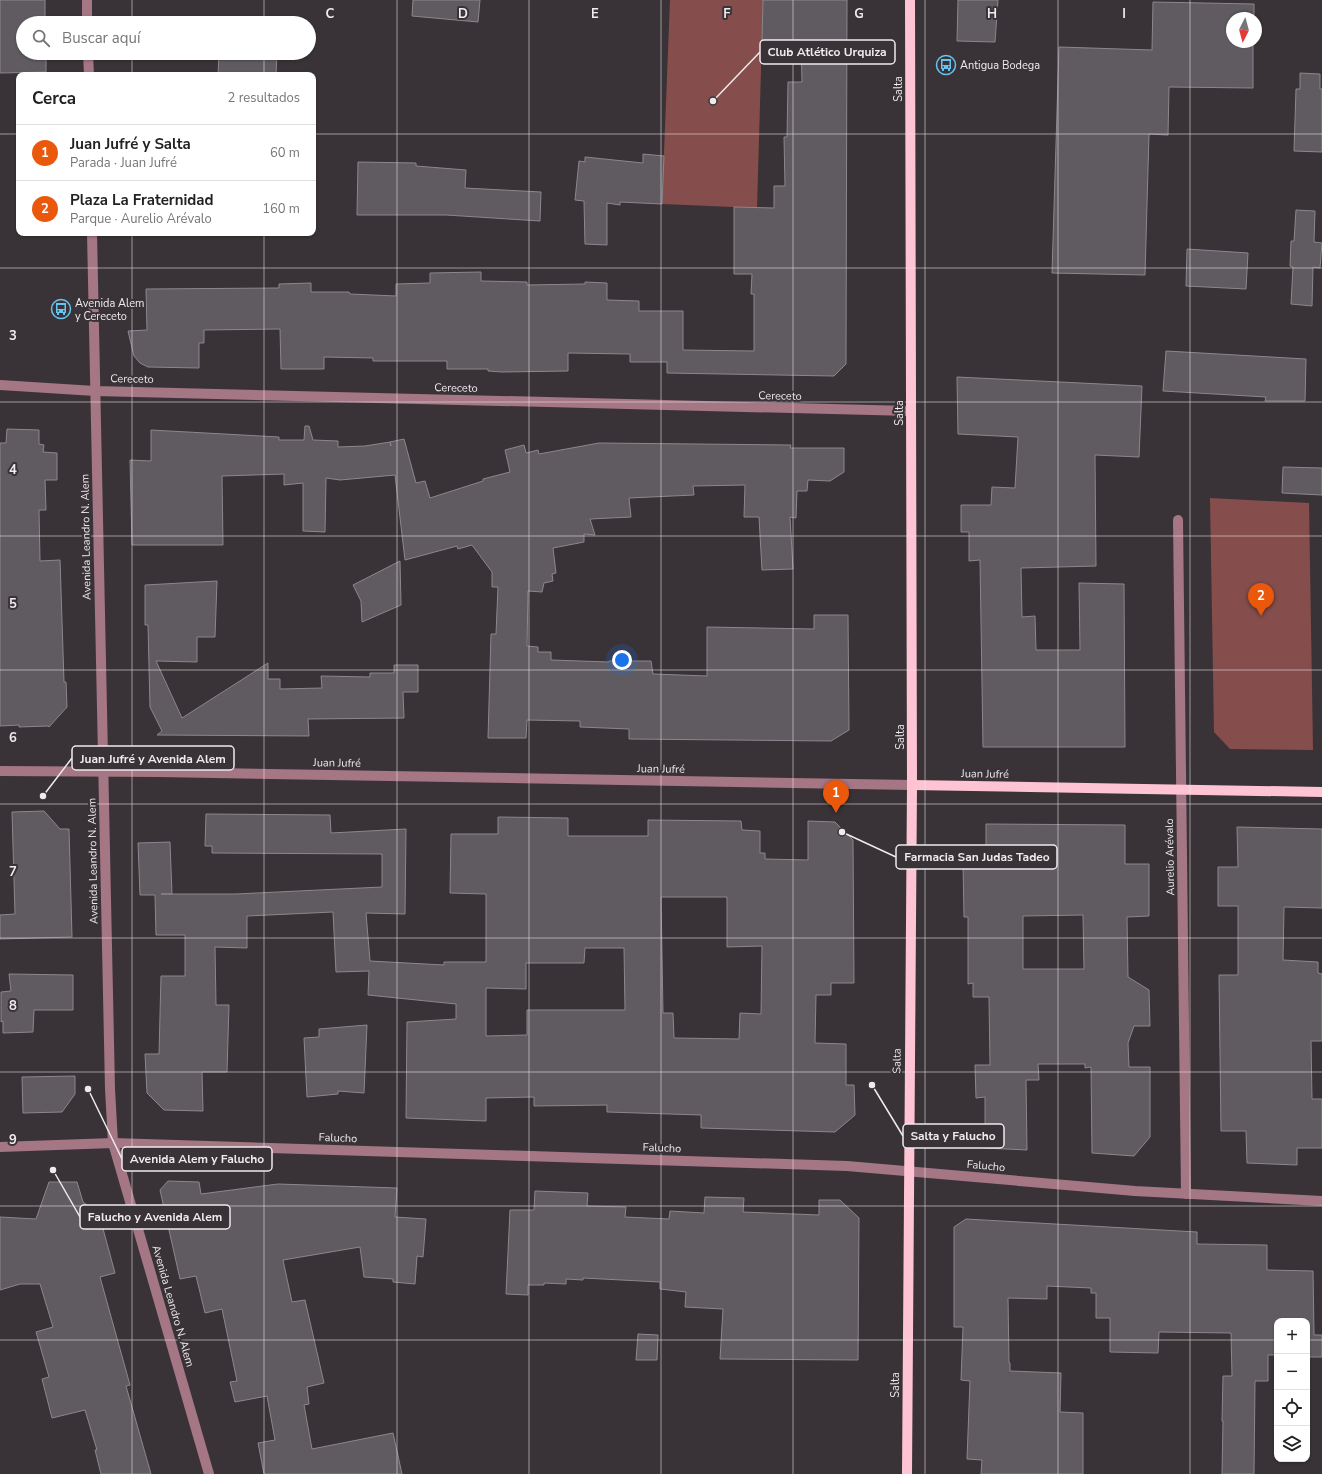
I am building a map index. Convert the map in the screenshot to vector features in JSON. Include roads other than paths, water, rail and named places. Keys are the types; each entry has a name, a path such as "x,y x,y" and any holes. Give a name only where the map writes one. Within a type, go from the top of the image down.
{"main road":[{"name":"Salta","path":"907,1474 912,785 910,0"},
{"name":"Juan Jufré","path":"912,785 1322,792"}],"street":[{"path":"87,0 87,16"},
{"path":"88,60 88,72"},
{"name":"Avenida Leandro N. Alem","path":"92,236 110,1089 113,1143 209,1474"},
{"name":"Cereceto","path":"0,385 95,391 911,411"},
{"name":"Aurelio Arévalo","path":"1178,520 1186,1194"},
{"name":"Juan Jufré","path":"0,771 103,773 159,772 912,785"},
{"name":"Falucho","path":"0,1147 113,1143 848,1166 1135,1191 1322,1201"}],"place":[{"name":"Antigua Bodega","path":"946,65"},
{"name":"Club Atlético Urquiza","path":"713,101"},
{"name":"Avenida Alem y Cereceto","path":"61,309"},
{"name":"Plaza La Fraternidad","path":"1261,616"},
{"name":"Juan Jufré y Avenida Alem","path":"43,796"},
{"name":"Juan Jufré y Salta","path":"836,813"},
{"name":"Farmacia San Judas Tadeo","path":"842,832"},
{"name":"Salta y Falucho","path":"872,1085"},
{"name":"Avenida Alem y Falucho","path":"88,1089"},
{"name":"Falucho y Avenida Alem","path":"53,1170"}]}
